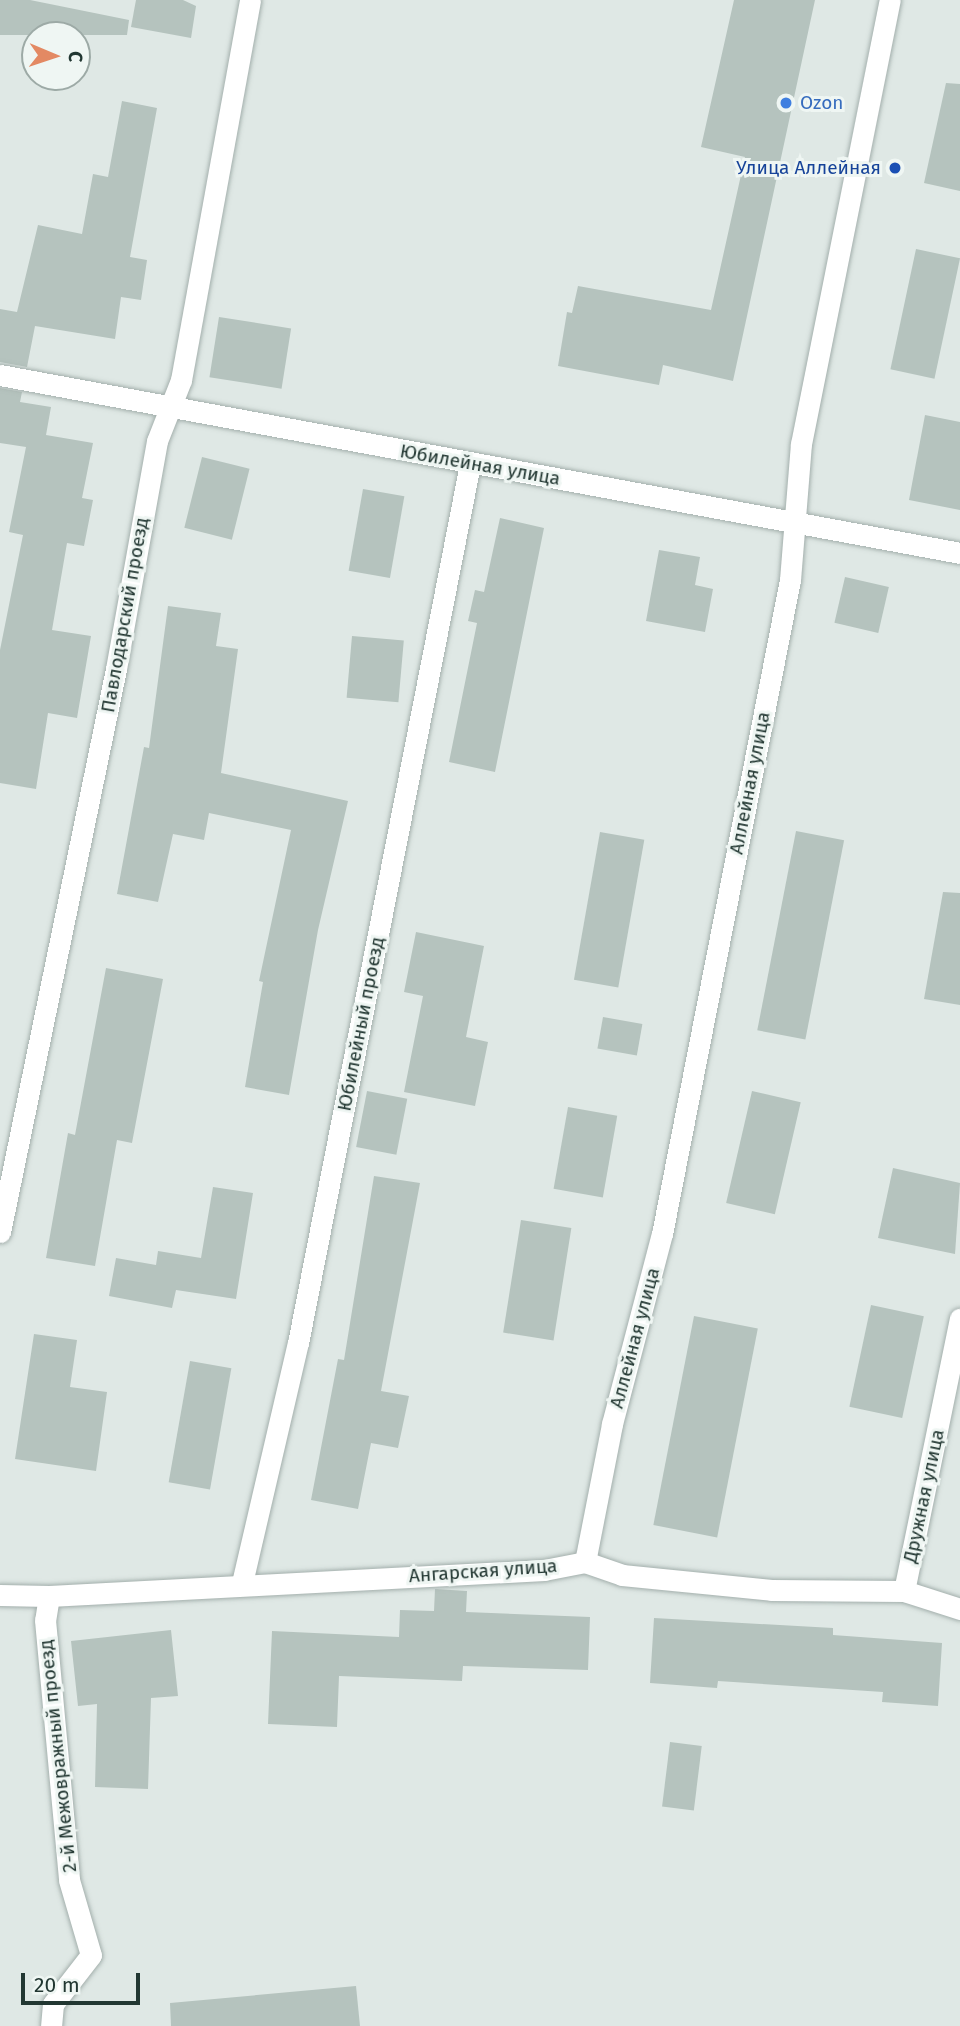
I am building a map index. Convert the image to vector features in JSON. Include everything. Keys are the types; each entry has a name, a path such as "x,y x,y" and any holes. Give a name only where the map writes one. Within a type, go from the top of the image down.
{"street":[{"name":"Павлодарский проезд","path":"0,1232 116,668 157,441 181,380 250,0"},
{"name":"Аллейная улица","path":"585,1562 612,1424 662,1234 790,580 801,444 890,0"},
{"name":"Юбилейная улица","path":"0,375 960,553"},
{"name":"Юбилейный проезд","path":"242,1583 298,1343 470,464"},
{"name":"Дружная улица","path":"904,1591 960,1319"},
{"name":"Ангарская улица","path":"0,1595 49,1597 242,1583 544,1570 585,1562 622,1575 771,1590 904,1591 960,1609"},
{"name":"2-й Межовражный проезд","path":"49,1597 45,1620 69,1880 91,1955 53,2004 51,2026"}],"building":[{"path":"0,0 30,0 129,20 127,35 91,35 91,21 21,21 21,35 0,35"},
{"path":"136,0 183,0 196,6 191,38 131,27"},
{"path":"734,0 815,0 733,381 663,365 659,385 558,366 567,312 572,313 578,286 711,310 745,157 701,147"},
{"path":"946,83 960,84 960,191 924,183"},
{"path":"122,101 157,108 130,257 147,260 141,300 121,297 115,339 35,326 27,367 0,362 0,309 17,312 38,225 82,234 93,174 108,177"},
{"path":"916,249 960,258 934,379 890,369"},
{"path":"219,317 291,328 282,389 209,377"},
{"path":"0,388 22,392 20,402 51,407 46,435 93,443 82,498 93,500 84,546 67,543 52,630 91,636 77,718 48,713 36,789 0,783 0,650 23,535 9,532 26,447 0,443"},
{"path":"925,415 960,422 960,510 909,500"},
{"path":"202,457 250,469 232,540 184,528"},
{"path":"363,489 404,496 390,578 349,571"},
{"path":"500,518 544,528 495,772 449,762 477,623 468,621 475,590 484,592"},
{"path":"659,550 700,557 695,585 713,589 705,632 646,621"},
{"path":"845,577 889,587 878,633 834,623"},
{"path":"168,606 221,613 216,646 238,649 221,773 348,801 318,930 289,1095 245,1087 263,982 259,981 291,830 209,813 204,840 173,834 158,902 117,894 144,747 149,748"},
{"path":"352,636 404,641 398,702 347,698"},
{"path":"796,831 844,840 805,1040 757,1030"},
{"path":"600,832 644,840 618,988 574,980"},
{"path":"943,892 960,893 960,1005 924,999"},
{"path":"416,932 484,946 466,1037 488,1042 475,1106 404,1092 423,996 404,992"},
{"path":"106,968 163,979 132,1143 117,1140 95,1266 46,1258 68,1133 75,1135"},
{"path":"603,1017 642,1024 637,1055 597,1049"},
{"path":"367,1091 407,1099 396,1155 356,1147"},
{"path":"752,1091 801,1102 775,1214 726,1203"},
{"path":"568,1107 617,1116 603,1197 554,1189"},
{"path":"893,1168 960,1183 955,1254 878,1238"},
{"path":"374,1176 420,1183 381,1391 409,1396 398,1448 371,1443 358,1509 311,1500 338,1359 344,1360"},
{"path":"213,1187 253,1193 236,1299 176,1290 172,1308 109,1296 116,1258 156,1265 158,1251 201,1258"},
{"path":"521,1220 571,1228 554,1341 503,1333"},
{"path":"871,1305 924,1316 902,1418 849,1407"},
{"path":"694,1316 758,1328 717,1537 653,1525"},
{"path":"34,1334 77,1340 70,1387 107,1392 96,1471 15,1459"},
{"path":"190,1361 231,1368 210,1489 169,1482"},
{"path":"435,1589 467,1591 466,1612 590,1617 588,1670 463,1666 462,1681 339,1676 337,1727 268,1724 272,1631 399,1637 400,1610 434,1611"},
{"path":"654,1618 833,1628 833,1635 942,1643 938,1706 882,1702 883,1692 718,1681 717,1688 650,1683"},
{"path":"171,1630 178,1696 151,1698 148,1789 95,1787 97,1704 78,1706 71,1641"},
{"path":"670,1742 702,1746 694,1810 662,1807"},
{"path":"356,1986 360,2026 171,2026 170,2003"}],"place":[{"name":"Ozon","path":"786,103"},
{"name":"Улица Аллейная","path":"895,168"}]}
